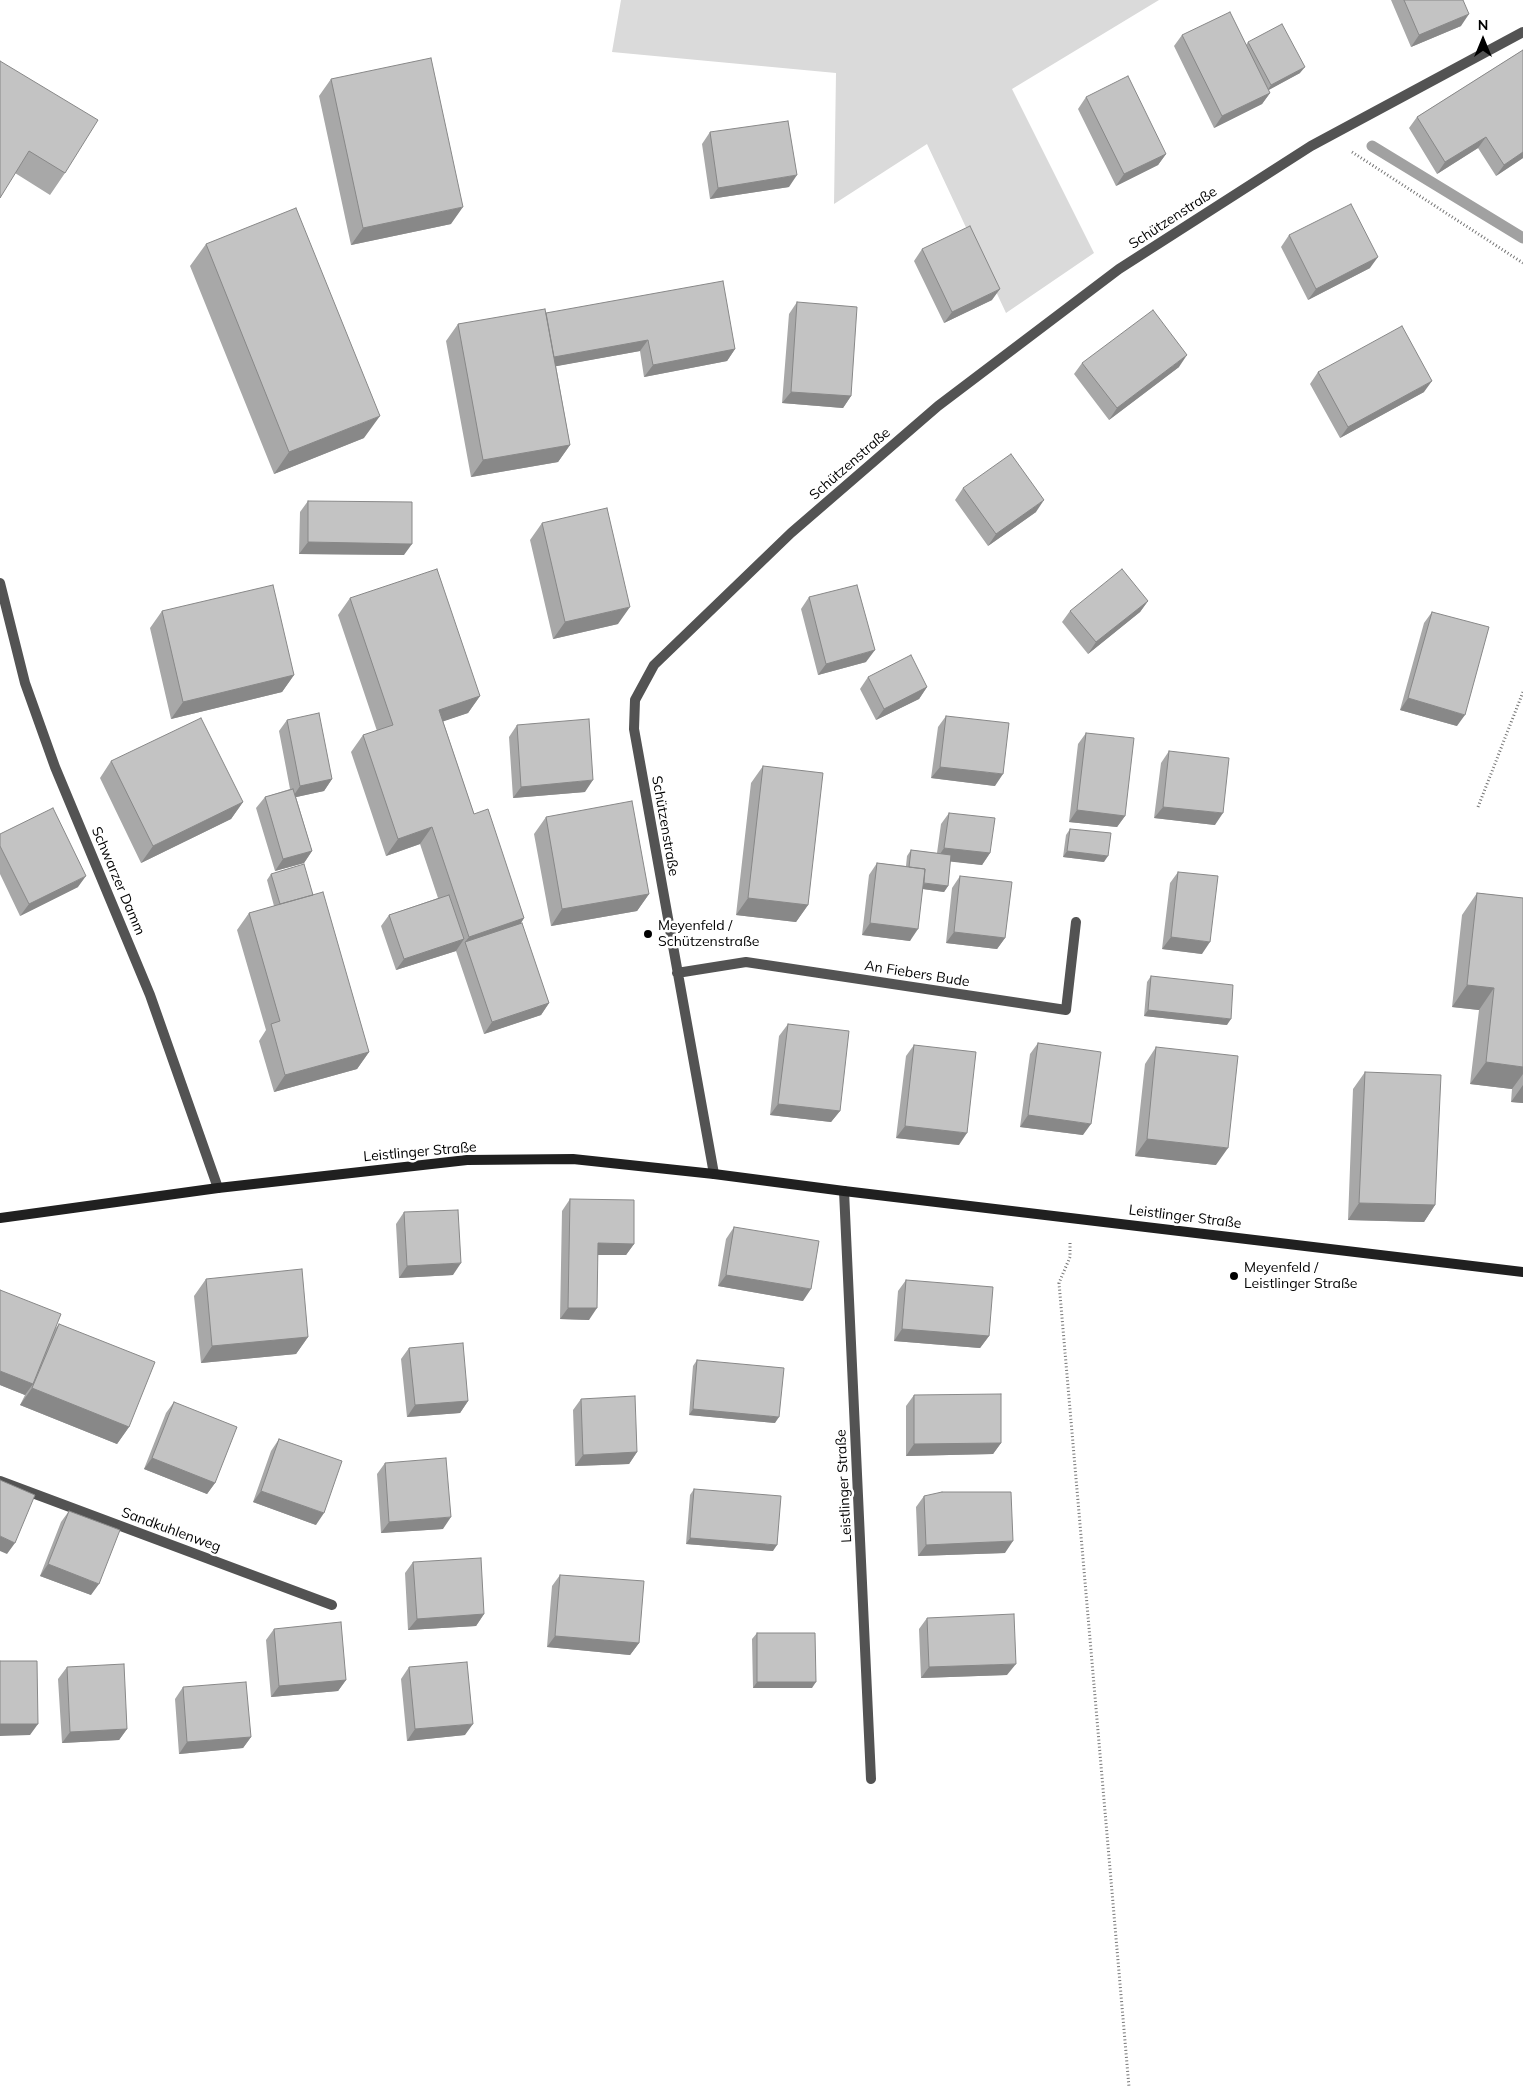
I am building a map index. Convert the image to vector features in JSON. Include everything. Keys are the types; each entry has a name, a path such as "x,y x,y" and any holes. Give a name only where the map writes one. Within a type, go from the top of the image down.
{"street":[{"name":"Schützenstraße","path":"714,1174 634,729 635,700 654,665 791,533 938,406 1119,269 1328,136 1523,32"},
{"name":"Schwarzer Damm","path":"0,583 25,682 45,739 150,995 218,1188"},
{"name":"An Fiebers Bude","path":"677,973 746,962 1066,1010 1076,922"},
{"name":"Leistlinger Straße","path":"0,1218 218,1188 467,1160 573,1159 714,1174 1523,1272"},
{"name":"Leistlinger Straße","path":"844,1191 871,1779"},
{"name":"Sandkuhlenweg","path":"0,1481 332,1605"}],"path":[{"path":"1328,136 1523,263"},
{"path":"1478,807 1523,692"},
{"path":"1071,1217 1070,1257 1060,1283 1129,2087"}],"shaded area":[{"path":"621,0 1159,0 1012,89 1094,253 1006,313 927,144 834,204 836,73 612,52"}],"building":[{"path":"1404,0 1463,0 1469,14 1419,35"},
{"path":"1230,12 1270,93 1222,116 1182,35"},
{"path":"1282,24 1305,67 1271,85 1248,42"},
{"path":"1523,50 1523,152 1504,165 1486,137 1445,162 1417,117"},
{"path":"431,58 463,207 363,228 331,79"},
{"path":"0,61 98,120 65,173 29,151 0,198"},
{"path":"1128,76 1166,154 1124,174 1086,97"},
{"path":"788,121 797,175 718,188 710,132"},
{"path":"1351,204 1378,257 1316,289 1289,235"},
{"path":"296,208 380,416 289,452 206,244"},
{"path":"970,226 1000,289 952,312 922,249"},
{"path":"723,281 735,349 653,365 648,340 554,357 546,313"},
{"path":"797,302 857,307 851,396 791,392"},
{"path":"545,309 570,445 483,460 458,324"},
{"path":"1153,310 1187,355 1117,408 1082,363"},
{"path":"1402,326 1432,381 1348,427 1318,372"},
{"path":"1011,454 1044,500 996,534 963,488"},
{"path":"308,501 412,502 412,544 308,542"},
{"path":"607,508 630,607 565,622 542,523"},
{"path":"437,569 480,696 439,710 474,814 488,809 524,918 469,937 432,827 398,839 363,735 393,725 350,598"},
{"path":"1122,569 1148,601 1096,642 1070,611"},
{"path":"273,585 294,675 183,702 162,611"},
{"path":"857,585 875,650 826,664 809,597"},
{"path":"1432,612 1489,627 1465,715 1408,698"},
{"path":"911,655 927,687 884,709 868,677"},
{"path":"319,713 332,779 300,786 287,720"},
{"path":"946,716 1009,723 1003,774 940,767"},
{"path":"201,718 243,802 153,846 111,761"},
{"path":"589,719 593,780 521,787 517,725"},
{"path":"1086,733 1134,738 1125,816 1077,810"},
{"path":"1169,751 1229,758 1223,813 1163,807"},
{"path":"763,766 823,773 808,905 748,898"},
{"path":"293,789 312,851 283,859 265,797"},
{"path":"632,801 649,894 562,909 546,817"},
{"path":"53,808 86,876 29,904 0,846 0,834"},
{"path":"949,813 995,818 990,853 944,848"},
{"path":"1070,829 1111,833 1108,856 1067,851"},
{"path":"911,850 951,855 948,886 924,883 925,869 909,867"},
{"path":"877,863 925,869 918,929 870,923"},
{"path":"304,864 313,895 280,904 271,874"},
{"path":"1178,872 1218,876 1210,942 1171,937"},
{"path":"960,876 1012,882 1005,938 954,932"},
{"path":"323,892 369,1052 285,1075 271,1024 280,1021 249,913"},
{"path":"1477,893 1523,898 1523,1067 1486,1062 1494,988 1467,985"},
{"path":"449,895 464,939 404,959 389,915"},
{"path":"522,923 549,1003 492,1022 465,942"},
{"path":"1151,976 1233,985 1231,1019 1148,1010"},
{"path":"788,1024 849,1031 840,1111 778,1104"},
{"path":"1038,1043 1101,1052 1091,1124 1028,1115"},
{"path":"914,1045 976,1052 967,1133 905,1126"},
{"path":"1156,1047 1238,1056 1228,1148 1147,1139"},
{"path":"1365,1072 1441,1075 1435,1205 1359,1203"},
{"path":"570,1199 634,1200 634,1244 598,1243 597,1308 568,1308"},
{"path":"458,1210 461,1263 407,1266 404,1212"},
{"path":"734,1227 819,1241 811,1289 726,1275"},
{"path":"302,1269 308,1337 212,1346 206,1279"},
{"path":"906,1280 993,1287 989,1336 902,1329"},
{"path":"0,1290 61,1314 33,1384 0,1371"},
{"path":"59,1324 155,1362 129,1427 32,1388"},
{"path":"463,1343 468,1401 415,1405 409,1348"},
{"path":"697,1360 784,1368 779,1417 693,1409"},
{"path":"1001,1394 1001,1443 914,1444 914,1395"},
{"path":"635,1396 637,1452 583,1455 581,1399"},
{"path":"174,1402 237,1427 215,1483 152,1458"},
{"path":"279,1439 342,1461 324,1513 261,1491"},
{"path":"446,1458 451,1517 389,1522 385,1463"},
{"path":"0,1480 35,1495 15,1543 0,1536"},
{"path":"694,1489 781,1496 777,1545 690,1538"},
{"path":"942,1492 1011,1492 1013,1541 926,1545 924,1496"},
{"path":"69,1511 120,1530 99,1584 48,1564"},
{"path":"481,1558 484,1614 417,1619 413,1562"},
{"path":"560,1575 644,1581 639,1643 555,1636"},
{"path":"1014,1614 1016,1664 929,1667 927,1618"},
{"path":"341,1622 346,1680 279,1686 274,1629"},
{"path":"757,1633 815,1633 816,1682 757,1682"},
{"path":"0,1661 37,1661 38,1724 0,1724"},
{"path":"467,1662 473,1724 415,1729 409,1667"},
{"path":"124,1664 127,1729 70,1732 67,1667"},
{"path":"246,1682 251,1737 187,1742 183,1687"}],"waterway":[{"path":"1372,146 1523,238"}],"place":[{"name":"Meyenfeld / Schützenstraße","path":"648,934"},
{"name":"Meyenfeld / Leistlinger Straße","path":"1234,1276"}]}
